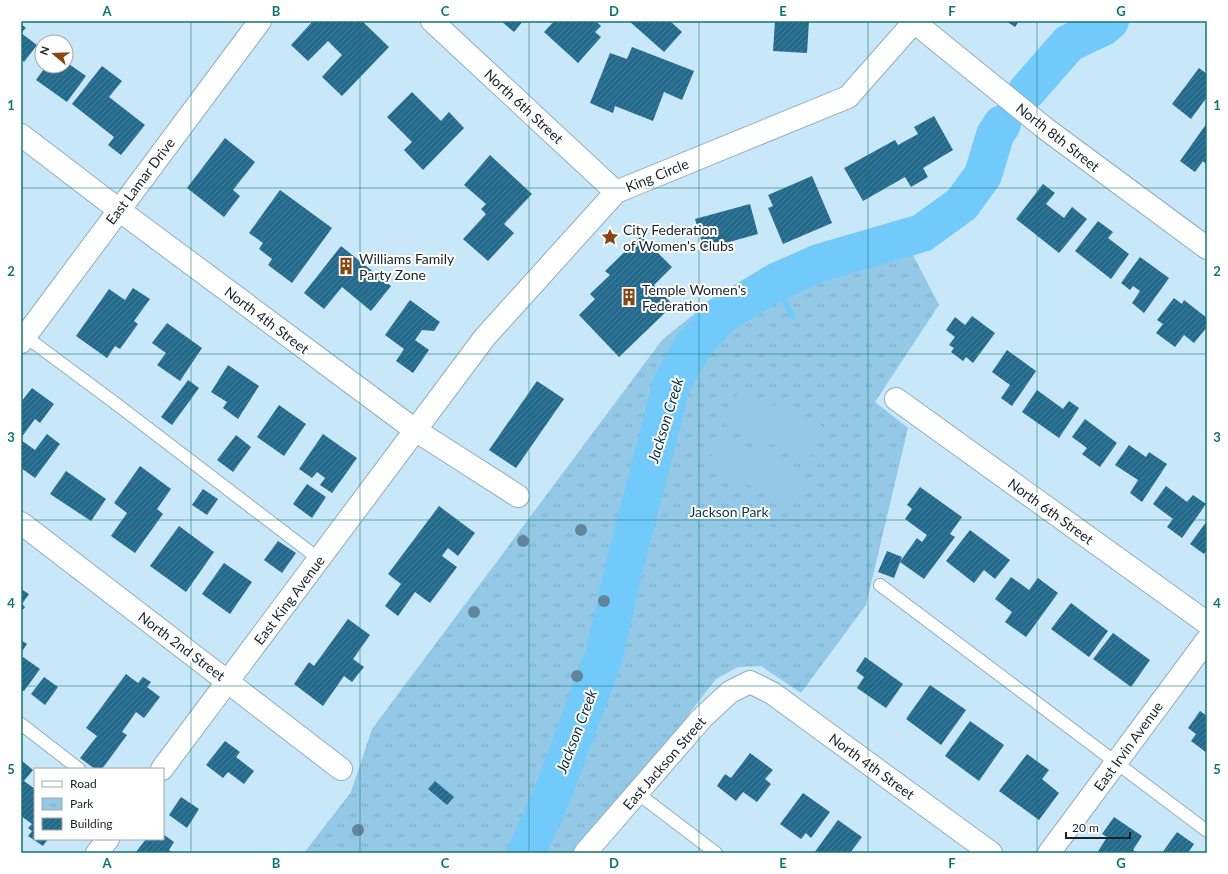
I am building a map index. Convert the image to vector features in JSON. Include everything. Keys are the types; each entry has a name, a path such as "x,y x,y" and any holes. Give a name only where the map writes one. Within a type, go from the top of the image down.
{"street":[{"name":"East Lamar Drive","path":"22,337 260,21"},
{"name":"North 6th Street","path":"432,21 616,192"},
{"name":"King Circle","path":"415,430 485,337 616,192 848,97 914,21"},
{"name":"North 8th Street","path":"914,21 1046,129 1207,248"},
{"name":"North 4th Street","path":"21,135 119,210 415,430 518,496"},
{"name":"North 6th Street","path":"896,398 1207,623"},
{"name":"East King Avenue","path":"163,768 415,430"},
{"name":"North 2nd Street","path":"21,523 229,681 341,769"},
{"name":"East Irvin Avenue","path":"1049,853 1207,640"},
{"name":"North 4th Street","path":"750,682 772,693 991,853"},
{"name":"East Jackson Street","path":"585,853 702,718 730,692 750,682"},
{"path":"97,853 107,840"}],"lane":[{"path":"22,337 122,407 319,559"},
{"path":"880,586 1207,831"},
{"path":"21,724 78,768"},
{"path":"637,793 716,853"}],"green space":[{"name":"Jackson Park","path":"901,232 939,305 875,402 908,428 866,605 801,693 761,666 738,667 716,679 691,711 594,853 304,853 351,792 372,729 662,340 715,297"},
{"path":"739,390 823,426 809,460 725,424"},
{"path":"719,436 806,471 793,503 706,468"}],"building":[{"path":"313,21 362,21 389,47 342,96 322,77 342,55 328,41 308,61 291,45"},
{"path":"501,21 523,21 514,32"},
{"path":"554,21 596,21 601,26 595,32 601,37 578,63 544,32"},
{"path":"629,21 670,21 682,32 664,52"},
{"path":"775,21 809,21 807,53 773,51"},
{"path":"1006,21 1019,21 1015,27"},
{"path":"21,24 26,28 21,33"},
{"path":"21,33 34,43 34,49 24,62 21,59"},
{"path":"632,47 694,71 682,100 664,92 653,121 615,106 613,113 590,103 610,53 627,59"},
{"path":"102,66 122,81 109,97 145,125 121,155 108,145 114,137 72,104"},
{"path":"74,68 86,76 67,102 36,80 40,74 74,74"},
{"path":"1199,68 1207,74 1207,97 1191,119 1172,104"},
{"path":"412,92 441,121 449,112 464,128 423,170 404,150 412,142 387,117"},
{"path":"934,116 953,150 923,168 928,177 911,187 905,177 863,201 844,168 895,140 898,145 918,134 914,127"},
{"path":"1207,123 1207,165 1203,161 1195,172 1180,161"},
{"path":"225,138 255,162 233,190 240,196 224,217 187,188"},
{"path":"490,155 532,194 504,224 514,233 488,261 463,239 486,214 481,209 486,204 464,185"},
{"path":"812,176 832,223 783,244 768,208 773,206 768,195"},
{"path":"1043,184 1055,193 1046,204 1064,218 1072,207 1087,219 1059,253 1016,219"},
{"path":"280,190 332,228 292,283 268,265 272,259 259,249 263,243 249,233"},
{"path":"750,204 758,234 704,249 695,219"},
{"path":"1098,221 1113,232 1108,238 1129,254 1111,279 1075,251"},
{"name":"Temple Women's Federation","path":"641,236 672,267 654,285 673,305 619,357 579,315 595,299 590,294 610,275 605,271"},
{"name":"Williams Family Party Zone","path":"341,246 391,286 371,311 342,287 324,309 304,293"},
{"path":"1140,257 1169,278 1144,313 1132,303 1140,291 1133,286 1130,290 1121,283"},
{"path":"133,288 150,299 134,321 138,324 120,349 115,346 107,358 76,336 109,289 125,300"},
{"path":"1174,298 1182,304 1184,300 1207,318 1207,327 1194,343 1184,335 1175,347 1156,333 1163,324 1157,320"},
{"path":"410,300 440,322 434,331 422,330 415,340 429,350 413,373 396,361 404,349 385,335"},
{"path":"972,316 995,333 973,363 966,357 963,361 951,352 954,348 949,345 955,337 946,330 955,317 965,325"},
{"path":"167,323 202,348 180,381 157,365 166,353 152,343"},
{"path":"1007,350 1036,371 1012,406 1001,398 1010,385 992,372"},
{"path":"228,365 259,386 238,419 223,408 227,402 211,392"},
{"path":"188,380 199,388 172,425 161,417"},
{"path":"537,381 564,399 516,468 489,450"},
{"path":"32,388 54,404 40,423 35,419 21,438 21,402"},
{"path":"1037,390 1063,409 1069,401 1079,408 1059,438 1022,412"},
{"path":"279,405 306,424 284,456 257,437"},
{"path":"1085,419 1117,443 1100,467 1082,454 1087,448 1072,437"},
{"path":"47,434 60,444 35,478 21,468 21,440 35,450"},
{"path":"323,434 357,458 332,493 320,485 325,478 317,472 312,478 299,469"},
{"path":"236,435 251,447 233,472 217,460"},
{"path":"1129,445 1146,457 1149,452 1167,464 1142,502 1130,493 1138,480 1115,465"},
{"path":"140,466 171,489 157,509 163,514 135,553 111,536 127,513 114,503"},
{"path":"66,471 106,499 91,521 50,494"},
{"path":"307,484 326,497 312,518 293,504"},
{"path":"1166,486 1187,502 1193,495 1206,504 1182,538 1167,527 1173,519 1153,504"},
{"path":"920,487 962,517 950,534 955,537 924,579 900,562 917,538 922,542 927,535 905,519 912,509 907,505"},
{"path":"203,489 218,499 207,515 192,505"},
{"path":"439,506 475,533 458,556 448,548 442,556 457,567 430,603 415,592 398,616 385,606 401,584 388,574"},
{"path":"1207,521 1207,550 1204,554 1190,544"},
{"path":"179,526 214,552 186,592 150,566"},
{"path":"970,530 1010,560 995,579 984,570 974,583 946,561"},
{"path":"278,541 296,553 282,573 264,560"},
{"path":"887,551 902,557 894,578 878,572"},
{"path":"224,563 252,582 230,614 202,594"},
{"path":"1011,577 1029,590 1038,578 1058,593 1026,637 1005,622 1012,612 995,599"},
{"path":"21,589 29,594 22,604 25,607 21,612"},
{"path":"1071,603 1108,631 1089,657 1051,629"},
{"path":"348,619 370,635 353,659 364,667 352,682 344,676 323,706 294,684 309,662 314,666"},
{"path":"1113,633 1150,660 1131,687 1093,659"},
{"path":"21,640 27,644 21,653"},
{"path":"23,657 40,669 24,691 21,691 21,659"},
{"path":"865,657 903,684 886,708 857,688 864,677 856,671"},
{"path":"126,674 138,683 143,677 151,682 147,687 160,697 144,718 136,712 122,732 127,735 103,768 94,768 80,758 97,736 86,728"},
{"path":"44,677 58,687 45,705 31,694"},
{"path":"930,685 966,710 941,745 906,719"},
{"path":"1200,711 1207,716 1207,753 1191,741 1196,734 1188,728"},
{"path":"970,721 1004,745 979,781 945,756"},
{"path":"225,741 240,752 236,757 254,771 244,784 228,772 223,778 206,765"},
{"path":"750,753 773,770 765,779 771,784 757,802 743,792 736,801 717,786 725,774 731,778"},
{"path":"1027,754 1049,770 1042,779 1059,793 1039,820 999,791"},
{"path":"21,760 33,770 24,781 34,788 34,840 28,836 32,831 28,828 32,824 21,816"},
{"path":"435,781 454,797 447,805 428,789"},
{"path":"803,793 830,812 811,838 806,833 801,839 780,824"},
{"path":"181,797 199,809 187,828 169,815"},
{"path":"1114,817 1142,836 1133,850 1138,853 1097,853 1107,837 1102,834"},
{"path":"838,820 862,837 850,853 814,853"},
{"path":"1177,832 1194,844 1188,853 1162,853"},
{"path":"164,835 174,842 169,850 173,853 136,852 145,840 164,840"},
{"path":"34,840 47,840 43,846"}],"waterway":[{"name":"Jackson Creek","path":"1027,91 1069,43 1103,27 1110,21"},
{"name":"Jackson Creek","path":"526,853 552,795 604,656 625,564 672,383 693,346 720,316 776,282 819,263 922,233 962,204 983,175 995,135 1002,124"},
{"path":"776,282 792,316"}],"place":[{"name":"City Federation of Women's Clubs","path":"610,237"},
{"name":"Williams Family Party Zone","path":"346,266"},
{"name":"Temple Women's Federation","path":"629,297"}]}
